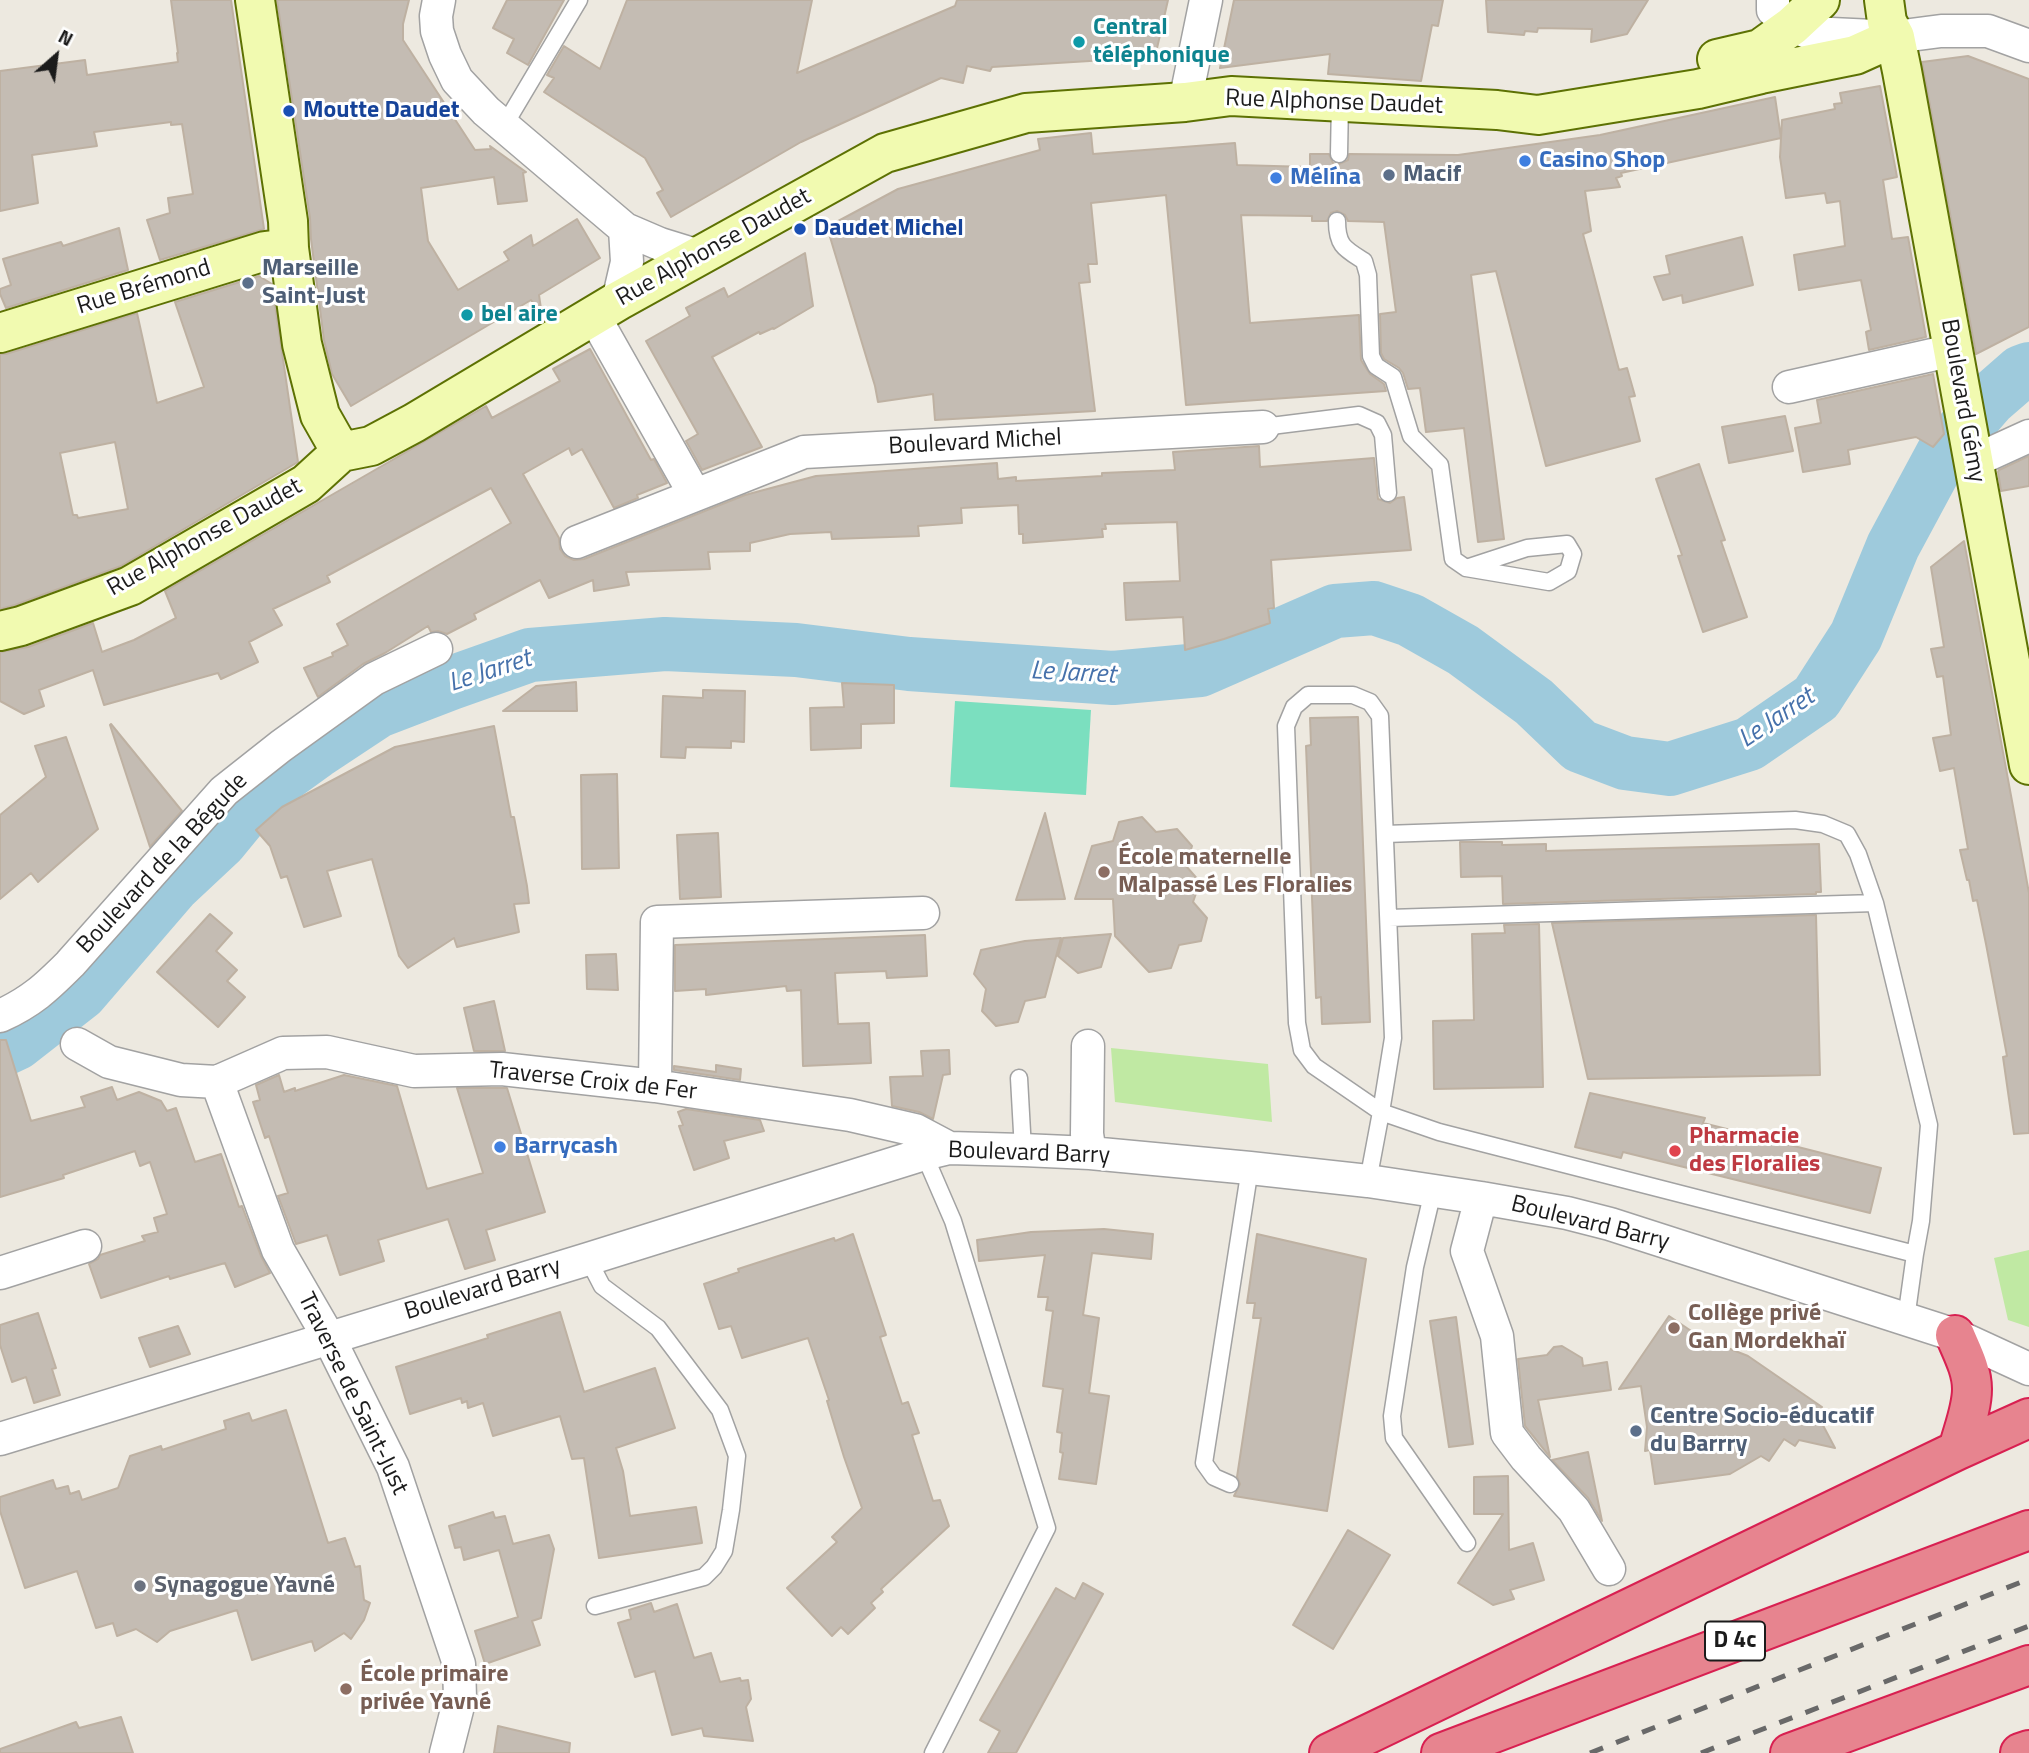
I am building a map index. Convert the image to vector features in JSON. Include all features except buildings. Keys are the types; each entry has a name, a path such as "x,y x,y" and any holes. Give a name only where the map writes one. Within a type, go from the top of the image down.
{"highway":[{"path":"1958,1450 1971,1404 1972,1386 1963,1338"},
{"path":"1329,1753 2029,1418"},
{"name":"D 4c","path":"1441,1753 2029,1530"},
{"path":"1790,1753 2029,1665"},
{"path":"2020,1753 2029,1750"}],"street":[{"path":"256,0 288,221 302,344 320,415 341,452"},
{"path":"439,0 437,32 457,80 486,111 625,229 699,256"},
{"path":"1185,102 1206,0"},
{"name":"Rue Alphonse Daudet","path":"1497,110 1760,49 1783,13 1820,0"},
{"name":"Boulevard Gémy","path":"1884,0 1886,22 1895,37 2029,765"},
{"path":"1783,13 1810,33 1895,37 1941,31 1988,31 2029,46"},
{"name":"Rue Alphonse Daudet","path":"0,631 21,626 130,586 306,484 341,452 371,446 403,429 606,309 885,153 1026,113 1185,102 1231,96 1497,110 1538,115 1698,89 1855,55 1895,37"},
{"path":"625,229 627,262 606,309 695,495"},
{"name":"Rue Brémond","path":"0,333 265,251 289,248"},
{"path":"1789,387 1956,367"},
{"name":"Boulevard Michel","path":"577,542 804,452 1264,427"},
{"path":"1972,462 2029,436"},
{"name":"Boulevard de la Bégude","path":"0,1016 23,1006 44,990 224,791 374,679 436,649"},
{"path":"654,1086 657,922 923,913"},
{"name":"Traverse Croix de Fer","path":"77,1044 108,1062 181,1080 217,1082 283,1053 327,1052 414,1071 502,1069 654,1086 850,1115 915,1130 936,1151"},
{"path":"1087,1046 1087,1134 1090,1153"},
{"name":"Traverse de Saint-Just","path":"217,1082 278,1250 329,1338 394,1467 459,1664 460,1698 446,1753"},
{"name":"Boulevard Barry","path":"0,1439 936,1151 1023,1150 1090,1153 1250,1168 1368,1181 1567,1213 1610,1224 1963,1338 2029,1369"},
{"path":"1481,1198 1467,1251 1497,1336 1507,1433 1574,1510 1609,1569"},
{"path":"0,1273 85,1246"},
{"path":"1963,1338 2029,1347"}],"lane":[{"path":"504,126 579,0"},
{"path":"1339,154 1340,102"},
{"path":"1338,221 1337,233 1343,247 1364,261 1368,275 1371,356 1376,366 1393,377 1411,436 1440,465 1453,559 1466,568 1549,582 1567,571 1573,554 1567,544 1527,548 1466,568"},
{"path":"1264,427 1359,415 1377,423 1383,435 1388,493"},
{"path":"1368,1181 1381,1112 1393,1038 1380,716 1370,702 1353,695 1308,695 1294,707 1286,726 1297,1023 1301,1051 1314,1066 1381,1112 1439,1132 1915,1254"},
{"path":"1385,834 1795,820 1823,824 1847,834 1858,854 1875,903 1929,1125 1921,1221 1906,1319"},
{"path":"1389,918 1875,903"},
{"path":"1019,1078 1023,1150"},
{"path":"933,1753 1047,1528 953,1221 936,1151"},
{"path":"1230,1484 1214,1477 1204,1463 1250,1168"},
{"path":"1433,1191 1415,1267 1392,1416 1394,1438 1467,1543"},
{"path":"589,1259 602,1286 658,1328 697,1379 720,1410 737,1456 724,1551 714,1567 704,1577 595,1605"}],"green space":[{"path":"955,701 1091,710 1086,795 950,787"},
{"path":"1111,1048 1268,1064 1272,1122 1115,1102"},
{"path":"2029,1250 2029,1327 2008,1320 1994,1258"}],"waterway":[{"name":"Le Jarret","path":"0,1051 17,1043 81,993 174,885 221,841 262,791 378,711 530,655 665,644 796,650 909,664 1113,678 1200,670 1335,611 1374,608 1410,620 1463,650 1534,702 1580,746 1625,763 1670,769 1749,744 1816,698 1856,636 1893,546 1943,453 1989,400 2021,372 2029,369"}],"railway":[{"path":"1590,1753 2029,1579"},
{"path":"1701,1753 2029,1626"}],"place":[{"name":"Central téléphonique","path":"1079,42"},
{"name":"Moutte Daudet","path":"289,111"},
{"name":"Casino Shop","path":"1525,161"},
{"name":"Macif","path":"1389,175"},
{"name":"Mélína","path":"1276,178"},
{"name":"Daudet Michel","path":"800,229"},
{"name":"Marseille Saint-Just","path":"248,283"},
{"name":"bel aire","path":"467,315"},
{"name":"École maternelle Malpassé Les Floralies","path":"1104,872"},
{"name":"Barrycash","path":"500,1147"},
{"name":"Pharmacie des Floralies","path":"1675,1151"},
{"name":"Collège privé Gan Mordekhaï","path":"1674,1328"},
{"name":"Centre Socio-éducatif du Barrry","path":"1636,1431"},
{"name":"Synagogue Yavné","path":"140,1586"},
{"name":"École primaire privée Yavné","path":"346,1689"}]}
